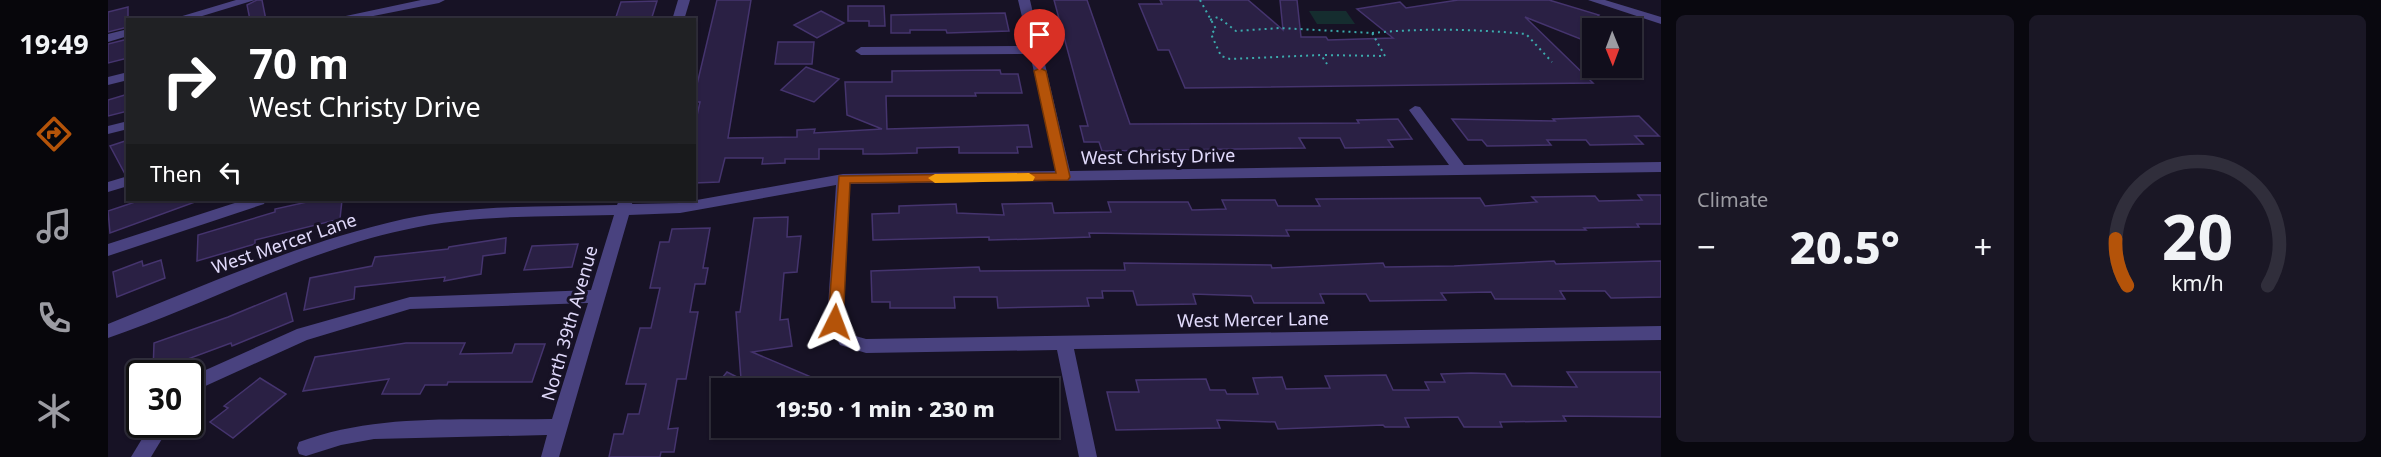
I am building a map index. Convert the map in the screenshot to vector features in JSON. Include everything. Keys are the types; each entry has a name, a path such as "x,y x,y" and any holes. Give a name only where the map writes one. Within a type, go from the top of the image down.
{"street":[{"path":"181,18 249,0"},
{"path":"343,18 439,0"},
{"path":"679,18 684,0"},
{"path":"1024,0 1064,177"},
{"path":"1594,0 1661,21"},
{"path":"108,38 126,33"},
{"path":"861,51 1035,50"},
{"path":"108,81 126,76"},
{"path":"1415,110 1460,170"},
{"path":"108,130 126,125"},
{"name":"West Christy Drive","path":"624,205 680,208 843,179 1661,167"},
{"name":"West Mercer Lane","path":"843,179 835,322 846,340 866,346 1661,333"},
{"path":"108,187 126,182"},
{"path":"108,250 256,201"},
{"name":"West Mercer Lane","path":"108,331 305,252 405,224 478,214 624,205"},
{"name":"North 39th Avenue","path":"550,457 624,205"},
{"path":"204,379 303,334 410,303 596,296"},
{"path":"1064,341 1088,457"},
{"path":"306,448 341,437 374,431 558,427"},
{"path":"140,457 153,438"}],"path":[{"path":"1200,0 1216,29 1211,34 1219,53 1228,58 1321,55 1385,56 1372,33"},
{"path":"1210,20 1218,17 1236,31 1280,28 1372,33 1410,29 1433,32 1472,29 1526,34 1552,62"},
{"path":"1321,55 1327,64"}],"green space":[{"path":"1309,11 1346,11 1355,24 1317,24"}],"building":[{"path":"262,0 266,18 250,18 247,5"},
{"path":"717,0 751,0 728,138 797,137 797,130 815,129 814,133 882,129 847,115 845,82 892,82 892,71 1000,70 1001,74 1018,74 1022,93 975,93 976,96 886,96 887,129 1028,125 1032,147 1017,147 1018,153 959,153 959,147 917,148 917,153 881,154 863,154 863,149 819,149 819,159 785,159 785,163 762,164 763,158 725,158 719,182 696,183 696,120 700,102 696,102 696,89"},
{"path":"1054,0 1087,0 1130,124 1359,123 1357,120 1398,119 1412,139 1388,140 1393,147 1345,148 1340,138 1299,138 1305,148 1102,151 1099,142 1084,142 1080,126 1088,126"},
{"path":"1160,0 1248,0 1283,30 1280,0 1297,0 1301,37 1326,37 1328,40 1393,38 1357,9 1400,2 1406,8 1458,0 1549,0 1599,15 1596,18 1582,18 1582,40 1525,17 1582,72 1582,78 1588,78 1593,83 1185,88 1169,50 1158,50 1139,4 1162,4"},
{"path":"657,1 652,17 616,18 621,2"},
{"path":"848,6 884,6 885,26 869,26 869,21 848,21"},
{"path":"128,7 126,28 108,32 108,12"},
{"path":"821,11 844,23 817,38 794,25"},
{"path":"1005,13 1009,31 947,33 946,30 910,30 910,33 891,33 891,15"},
{"path":"126,40 126,58 108,63 108,44"},
{"path":"778,42 814,42 812,64 775,64"},
{"path":"806,67 839,79 814,102 781,90"},
{"path":"126,95 126,112 108,116 108,100"},
{"path":"1639,116 1659,136 1635,136 1643,144 1590,145 1586,140 1547,140 1551,145 1487,146 1482,140 1468,140 1452,119 1555,121 1553,119"},
{"path":"126,141 126,174 125,174 110,146"},
{"path":"1638,195 1661,195 1661,224 1637,224 1639,227 1584,228 1586,230 1286,230 1289,236 1089,233 1090,237 1033,239 989,240 989,237 873,240 872,214 899,213 899,206 956,204 957,213 1004,215 1002,204 1052,203 1054,213 1111,212 1108,202 1188,202 1192,210 1226,209 1222,200 1275,200 1278,206 1320,206 1316,199 1480,198 1485,206 1537,202 1532,197 1595,196 1599,201 1642,200"},
{"path":"138,201 195,201 110,233 108,211"},
{"path":"311,201 342,201 340,219 255,240 255,244 197,261 198,235 275,212 275,209"},
{"path":"788,217 787,237 801,236 797,272 784,273 780,320 788,319 792,346 752,352 813,378 741,378 736,312 740,312 754,218"},
{"path":"710,228 703,268 708,268 705,284 695,284 690,312 698,312 686,379 677,379 668,429 678,428 674,452 661,452 660,457 609,457 614,434 623,434 628,414 639,414 646,384 626,384 640,328 651,328 660,288 650,288 660,242 669,242 672,229"},
{"path":"506,238 505,253 483,256 481,274 444,281 445,277 355,287 354,299 304,310 310,278 372,266 375,257 448,249"},
{"path":"578,244 572,267 524,270 532,246"},
{"path":"161,260 165,278 117,297 113,272 142,261 143,266"},
{"path":"1554,261 1556,264 1661,261 1661,297 1611,298 1605,291 1560,291 1565,299 1495,299 1491,292 1441,293 1446,300 1370,301 1366,294 1320,294 1324,303 1254,303 1251,296 1193,294 1196,304 1137,305 1133,291 1102,291 1103,298 1087,298 1089,306 998,308 997,297 954,297 955,308 890,308 890,302 872,302 871,271 979,267 980,271 1125,270 1124,263 1271,265 1272,268 1383,263 1385,267 1454,266"},
{"path":"286,293 293,321 232,346 231,343 185,360 153,360 154,343 228,317"},
{"path":"406,343 465,343 460,354 512,353 515,344 545,344 532,382 448,382 447,385 425,385 420,394 382,394 389,379 303,391 315,357"},
{"path":"727,372 739,378 722,378"},
{"path":"1567,372 1661,372 1661,417 1563,416 1566,421 1500,422 1502,427 1464,427 1458,417 1405,418 1409,427 1385,427 1383,425 1278,429 1275,422 1217,420 1220,428 1116,430 1107,392 1139,392 1136,380 1206,379 1210,390 1225,390 1227,394 1258,394 1253,378 1282,377 1286,389 1330,388 1325,376 1386,375 1393,390 1429,390 1425,382 1445,382 1441,374 1471,373 1505,374 1512,386 1577,387"},
{"path":"260,378 286,394 233,438 210,422 228,408 224,406"}],"slow traffic":[{"path":"935,178 1029,177"}],"route":[{"path":"835,322 843,179 1064,177 1040,71"}]}
